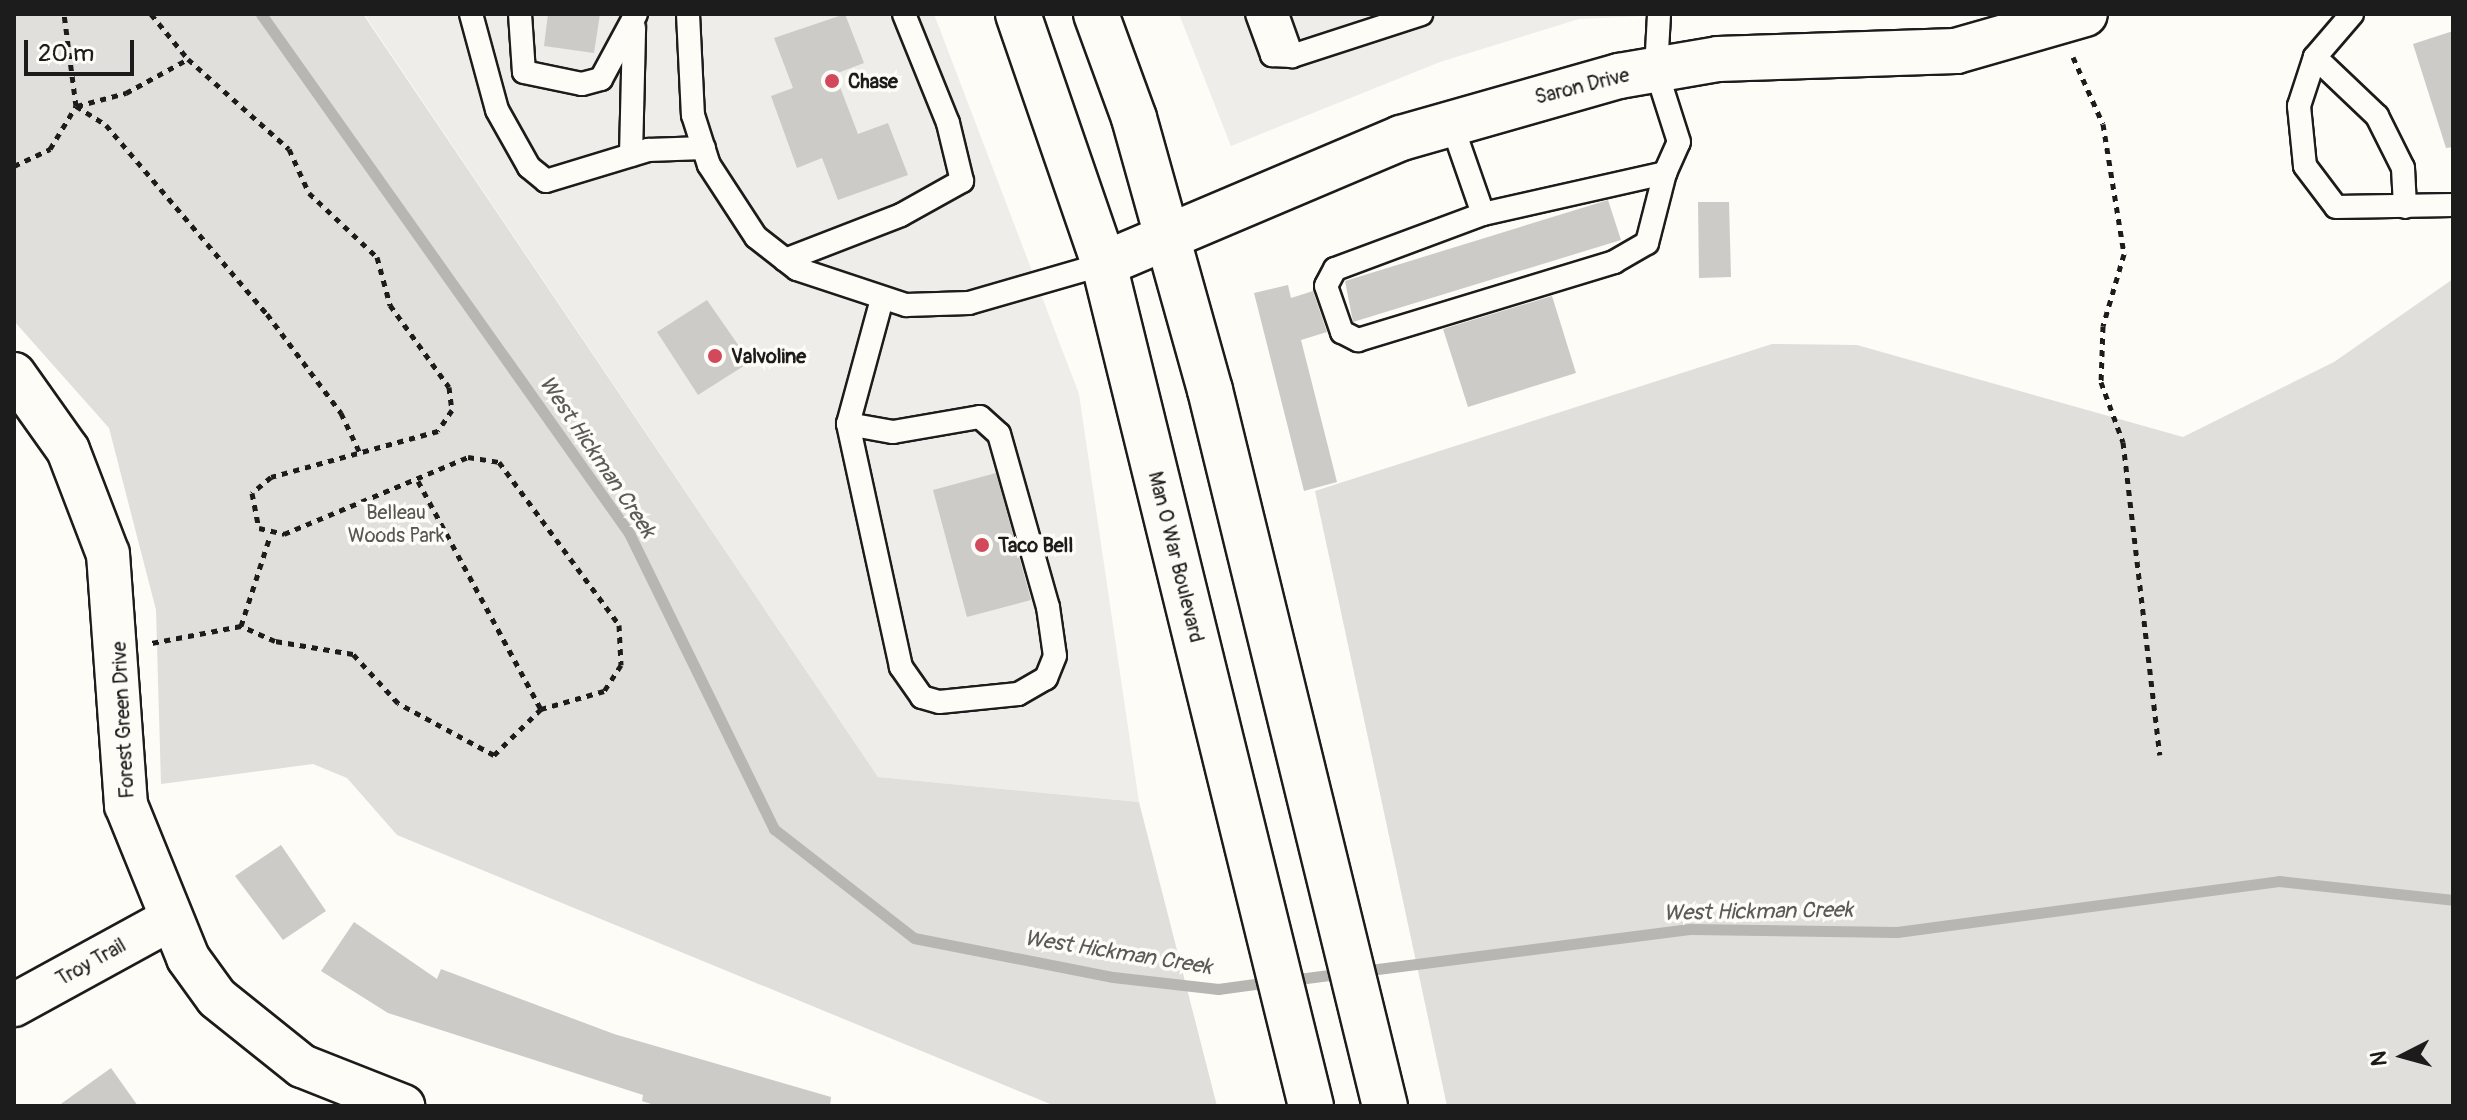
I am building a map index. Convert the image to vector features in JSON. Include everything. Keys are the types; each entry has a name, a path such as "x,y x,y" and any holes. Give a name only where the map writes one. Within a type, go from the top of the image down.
{"main road":[{"name":"Man O War Boulevard","path":"1018,14 1104,264 1311,1106"},
{"path":"1096,14 1170,240 1385,1106"},
{"name":"Saron Drive","path":"1104,264 1170,240 1451,122 1656,70 1718,59 1956,51 2071,18"}],"street":[{"name":"Forest Green Drive","path":"14,374 68,450 108,554 126,805 169,920 217,998 260,1035 302,1066 403,1106"},
{"name":"Troy Trail","path":"14,1005 169,920"}],"lane":[{"path":"471,14 497,110 529,167 546,181 568,180 631,155 704,148"},
{"path":"520,14 524,72 582,84 601,79 635,20"},
{"path":"688,14 687,71 704,148 732,209 785,260 882,299 969,303 1104,264"},
{"path":"785,260 954,189 964,172 904,14"},
{"path":"1257,14 1272,55 1292,56 1421,14"},
{"path":"1277,14 1292,56"},
{"path":"1659,14 1656,70 1679,142 1665,173 1647,243 1614,262 1358,340 1342,332 1326,286 1335,269 1483,214 1665,173"},
{"path":"2352,14 2315,57 2299,106 2305,166 2336,207 2453,205"},
{"path":"631,155 635,20"},
{"path":"2315,57 2377,116 2403,168 2405,207"},
{"path":"1451,122 1483,214"},
{"path":"848,424 893,432 980,417 999,434 1048,607 1055,656 1046,678 1018,694 939,702 922,697 901,667 848,424 882,299"}],"path":[{"path":"14,166 50,149 76,106 64,14"},
{"path":"151,14 188,59 289,149 309,193 377,257 390,305 449,387 452,410 438,431 271,477 252,493 253,514 270,536"},
{"path":"2071,18 2103,124 2124,254 2103,326 2101,382 2123,442 2160,755"},
{"path":"76,106 126,93 188,59"},
{"path":"76,106 106,125 267,314 341,413 360,453"},
{"path":"179,636 241,626 275,641 353,654 398,703 494,755 541,709 604,691 621,665 619,625 499,462 468,457 418,481 270,536"},
{"path":"418,481 541,709"},
{"path":"241,626 270,536"}],"shaded area":[{"path":"364,14 934,14 1079,394 1139,802 878,777"},
{"path":"1179,14 1686,14 1579,19 1440,62 1231,146"}],"green space":[{"name":"Belleau Woods Park","path":"14,14 363,14 878,777 1139,802 1217,1106 1055,1106 397,835 347,778 313,764 161,784 156,610 109,428 14,321"},
{"path":"2453,279 2453,1106 1447,1106 1315,491 1772,344 1857,345 2183,437 2334,362"}],"building":[{"path":"548,14 600,14 594,53 544,46"},
{"path":"845,14 864,63 835,74 858,134 888,123 908,175 838,200 822,158 797,168 771,96 793,88 774,38"},
{"path":"2453,31 2453,147 2446,148 2413,44"},
{"path":"1608,200 1621,240 1353,322 1345,281"},
{"path":"1698,202 1729,202 1731,277 1699,278"},
{"path":"1288,285 1291,298 1313,291 1327,332 1301,340 1337,482 1304,491 1254,293"},
{"path":"1552,296 1576,373 1468,407 1443,329"},
{"path":"707,300 750,362 698,395 657,332"},
{"name":"Taco Bell","path":"996,473 1031,600 967,617 933,490"},
{"path":"281,845 326,911 283,940 235,876"},
{"path":"354,922 437,979 441,969 614,1034 831,1097 830,1106 657,1106 642,1101 643,1095 388,1013 321,971"},
{"path":"111,1068 138,1106 58,1106"}],"waterway":[{"name":"West Hickman Creek","path":"261,14 629,533 774,829 914,938 1113,977 1218,989 1270,982"},
{"name":"West Hickman Creek","path":"1362,971 1691,929 1897,932 2279,881 2453,900"},
{"name":"West Hickman Creek","path":"1291,980 1345,973"}],"place":[{"name":"Chase","path":"832,81"},
{"name":"Valvoline","path":"715,356"},
{"name":"Taco Bell","path":"982,545"}]}
